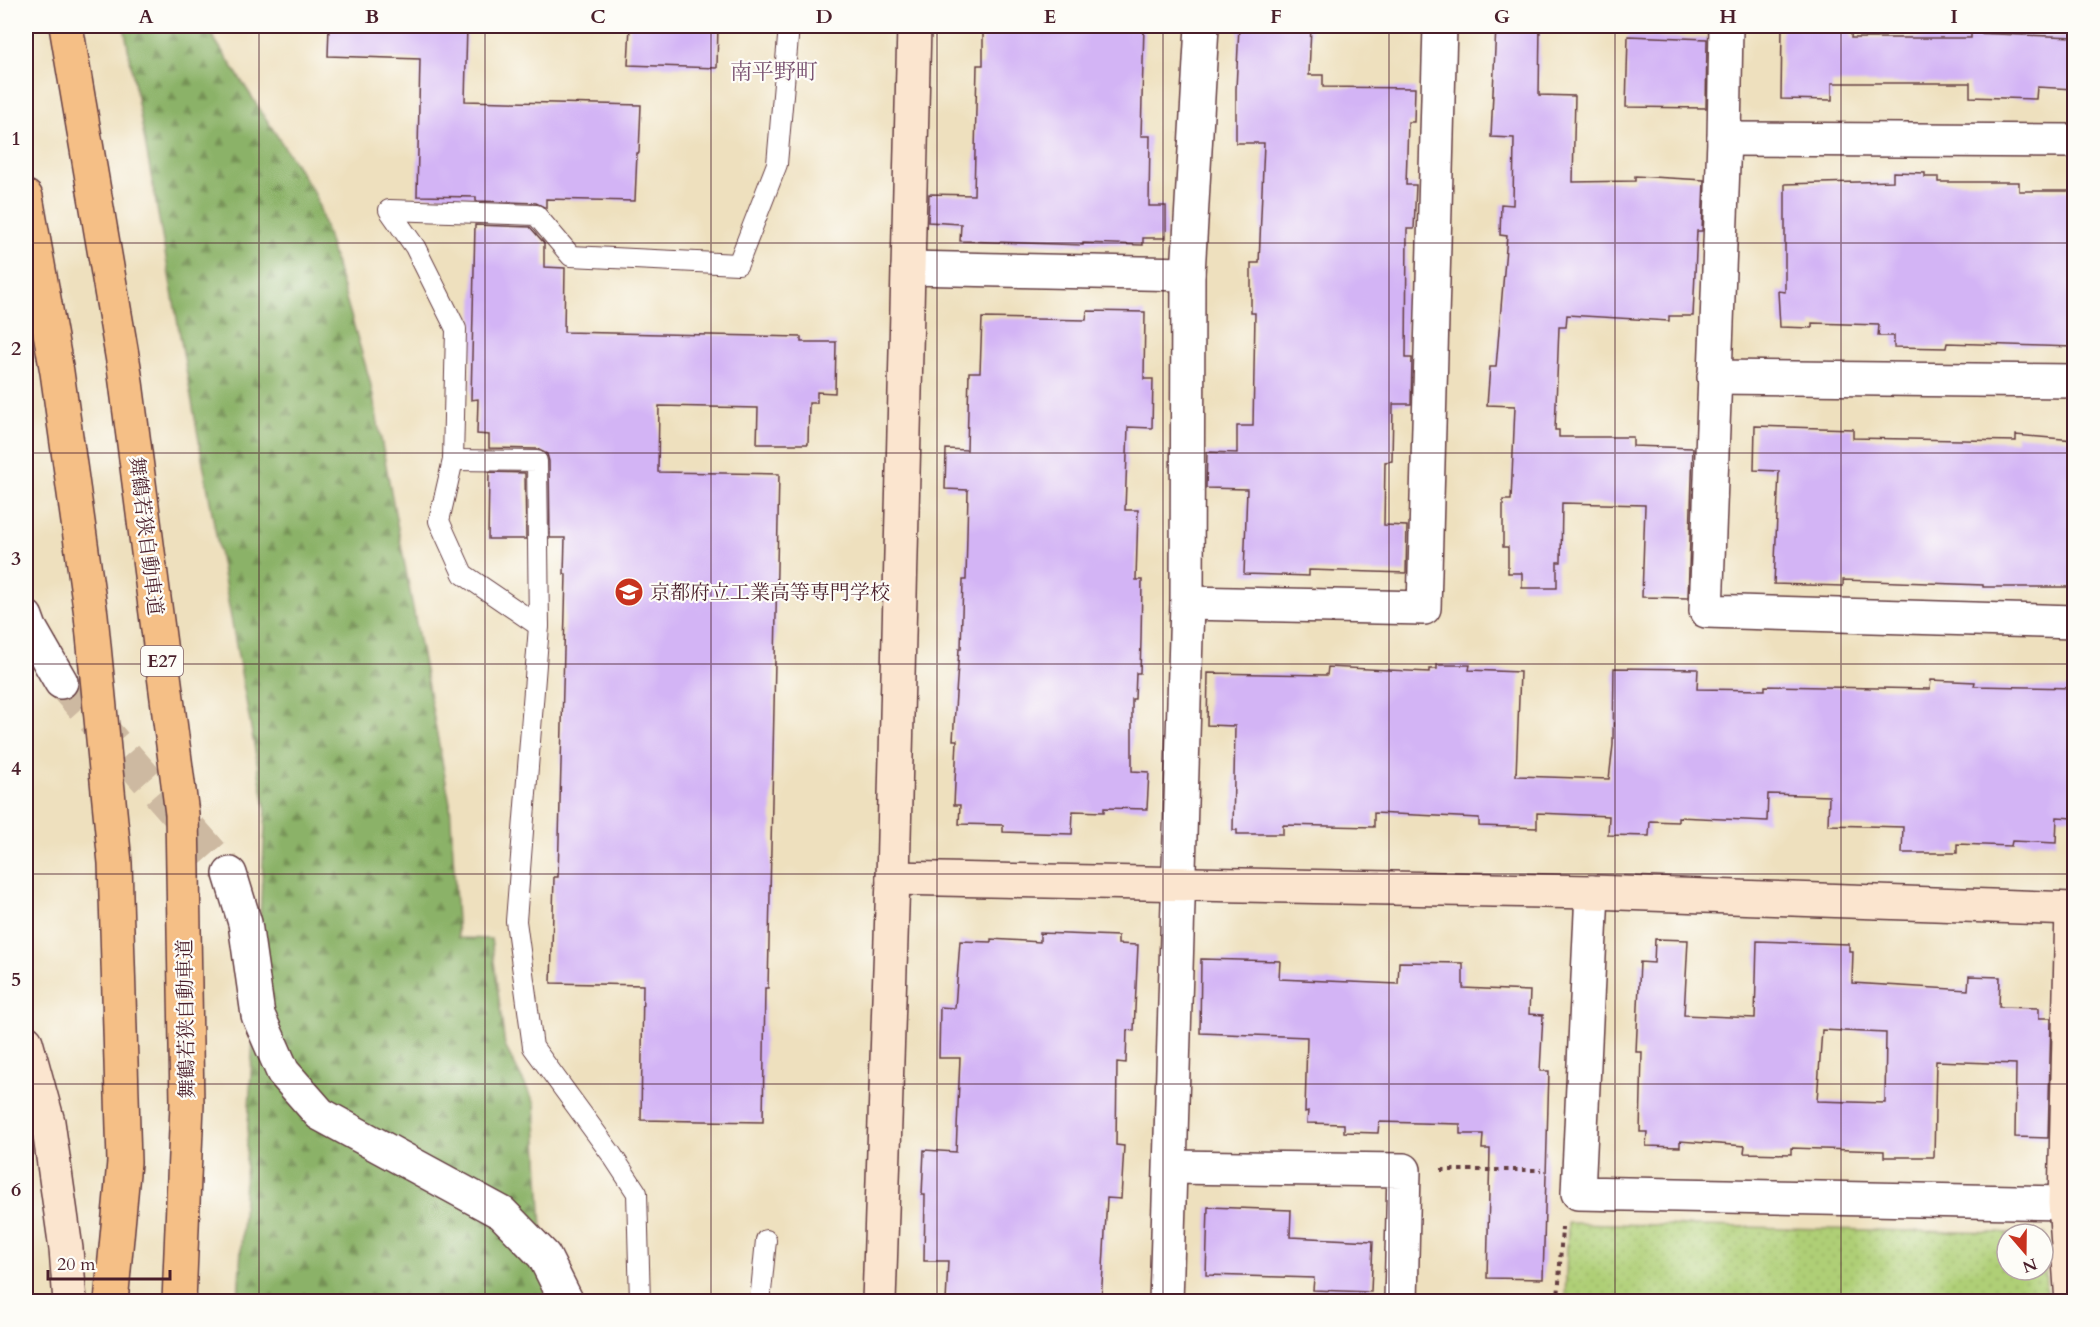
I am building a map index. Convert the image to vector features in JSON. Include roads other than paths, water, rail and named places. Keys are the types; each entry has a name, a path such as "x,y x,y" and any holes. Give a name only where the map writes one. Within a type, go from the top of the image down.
{"highway":[{"name":"舞鶴若狭自動車道","path":"66,26 124,367 182,814 187,1104 179,1302"},
{"path":"26,197 57,372 91,615 115,863 124,1162 111,1302"}],"street":[{"path":"879,1302 893,878 914,26"},
{"path":"1166,1302 1187,603 1188,274 1202,26"},
{"path":"1187,603 1424,608 1440,26"},
{"path":"1726,26 1724,139 1706,611 2074,622"},
{"path":"1724,139 2074,141"},
{"path":"908,268 1188,274"},
{"path":"1714,376 2074,381"},
{"path":"26,617 61,682"},
{"path":"230,874 244,923 258,1015 283,1072 320,1114 502,1213 544,1256 567,1302"},
{"path":"893,878 1592,892 2073,909 2070,1204 2072,1302"},
{"path":"1592,892 1570,1193 2070,1204"},
{"path":"26,1042 48,1122 66,1249 70,1302"},
{"path":"1171,1167 1404,1170 1401,1302"}],"lane":[{"path":"539,626 463,574 438,521 453,460 456,329 415,248 389,210 537,215 571,256 738,264 777,164 789,26"},
{"path":"453,460 537,461 539,626 516,921 533,1047 637,1193 640,1302"},
{"path":"760,1302 766,1240"}],"tunnel":[{"path":"61,682 230,874"}],"place":[{"name":"京都府立工業高等専門学校","path":"629,592"}],"district":[{"name":"南平野町","path":"774,72"}]}
